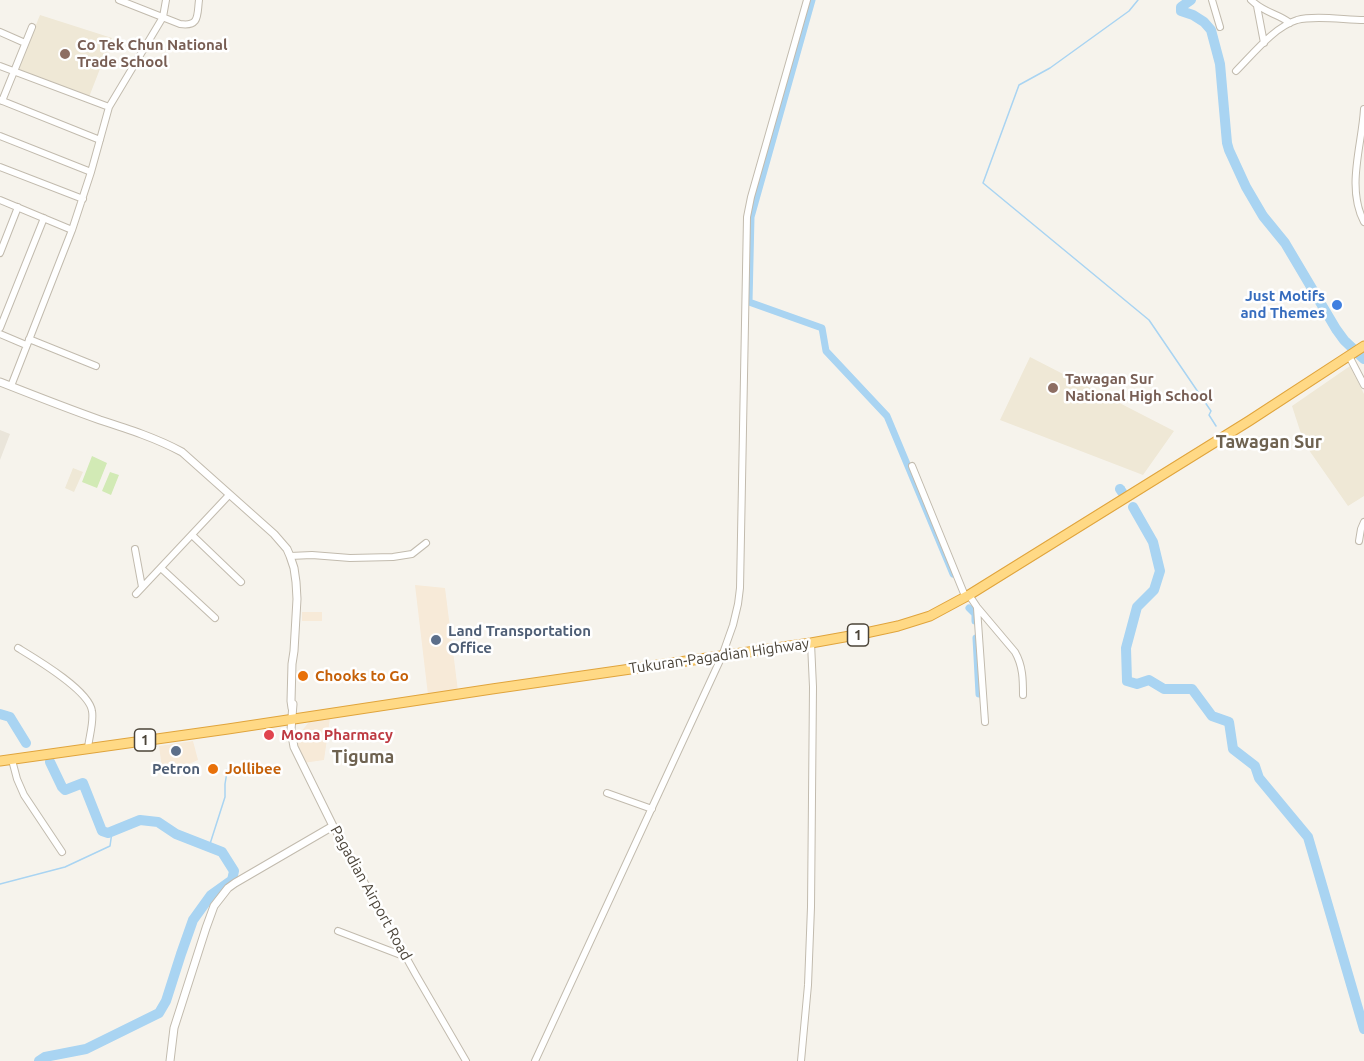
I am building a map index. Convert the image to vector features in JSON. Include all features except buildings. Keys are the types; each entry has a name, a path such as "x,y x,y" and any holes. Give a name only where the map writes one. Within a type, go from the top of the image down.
{"highway":[{"name":"Tukuran-Pagadian Highway","path":"0,762 811,643 898,626 930,616 967,595 1249,421 1364,346"}],"street":[{"path":"119,0 136,3 180,24 193,24 197,17 199,0"},
{"path":"11,386 83,199 109,107 163,17 166,0"},
{"path":"534,1061 722,656 733,626 740,588 747,217 807,0"},
{"path":"1212,0 1220,27"},
{"path":"1251,0 1266,12 1290,23"},
{"path":"1257,6 1264,43"},
{"path":"1236,71 1274,34 1290,23 1308,18 1364,20"},
{"path":"32,27 1,101 100,140"},
{"path":"0,32 25,43"},
{"path":"0,66 109,107"},
{"path":"1364,109 1356,188 1358,206 1364,222"},
{"path":"0,136 91,172"},
{"path":"0,167 83,199"},
{"path":"0,200 72,230"},
{"path":"0,253 18,207"},
{"path":"0,328 44,218"},
{"path":"0,334 96,366"},
{"path":"1351,355 1364,385"},
{"path":"0,382 167,444 182,452 274,534 290,556 393,557 412,554 426,543"},
{"path":"912,465 967,595 1015,652 1019,660 1023,695"},
{"path":"136,594 229,495"},
{"path":"1359,541 1364,522"},
{"path":"192,535 241,582"},
{"path":"135,549 141,587"},
{"name":"Pagadian Airport Road","path":"290,556 294,568 297,599 294,651 296,663 291,719 291,737 294,747 333,826 466,1061"},
{"path":"160,568 215,618"},
{"path":"977,607 985,723"},
{"path":"801,1061 808,986 811,907 813,687 811,643"},
{"path":"18,648 70,682 89,702 92,710 88,748"},
{"path":"12,760 24,795 62,852"},
{"path":"607,793 652,809"},
{"path":"170,1061 174,1028 214,906 235,883 333,826"},
{"path":"338,931 406,957"}],"shaded area":[{"name":"Co Tek Chun National Trade School","path":"40,15 112,38 89,97 18,69"},
{"name":"Tawagan Sur National High School","path":"1030,357 1174,431 1143,475 1000,420"},
{"path":"1350,366 1364,394 1364,496 1348,506 1304,443 1292,406"},
{"path":"0,430 10,434 0,460"},
{"path":"73,468 83,472 74,492 65,488"},
{"name":"Land Transportation Office","path":"415,585 445,588 458,691 428,695"},
{"path":"302,612 322,612 322,621 302,621"},
{"path":"330,718 324,760 303,763 296,738 309,722"},
{"path":"193,741 198,760 163,775 159,746"}],"green space":[{"path":"92,456 107,463 97,488 82,482"},
{"path":"110,472 119,475 111,495 102,491"}],"waterway":[{"path":"812,0 751,217 749,302 822,328 826,351 887,416 953,574"},
{"path":"1138,0 1129,11 1050,68 1019,85 983,183 1149,320 1211,411 1209,415 1216,426"},
{"path":"1191,0 1181,7 1181,11 1193,15 1211,30 1220,64 1227,143 1246,187 1263,216 1285,243 1336,329 1364,359"},
{"path":"1120,489 1124,487"},
{"path":"1133,507 1153,542 1160,571 1154,590 1137,607 1126,648 1127,681 1137,684 1149,680 1164,689 1192,689 1212,716 1229,722 1233,749 1255,766 1259,778 1308,837 1364,1029"},
{"path":"969,608 975,614 975,621"},
{"path":"976,638 979,694"},
{"path":"0,714 10,717 26,743"},
{"path":"39,1061 45,1057 86,1049 159,1013 166,1001 193,920 211,895 232,880 234,871 222,852 176,834 158,822 140,820 108,833 102,831 83,783 65,790 50,762"},
{"path":"209,847 225,797 228,766"},
{"path":"0,884 65,867 110,846 112,832"}],"place":[{"name":"Co Tek Chun National Trade School","path":"65,54"},
{"name":"Just Motifs and Themes","path":"1337,305"},
{"name":"Tawagan Sur National High School","path":"1053,388"},
{"name":"Land Transportation Office","path":"436,640"},
{"name":"Chooks to Go","path":"303,676"},
{"name":"Mona Pharmacy","path":"269,735"},
{"name":"Petron","path":"176,751"},
{"name":"Jollibee","path":"213,769"}],"district":[{"name":"Tawagan Sur","path":"1269,442"},
{"name":"Tiguma","path":"363,757"}]}
